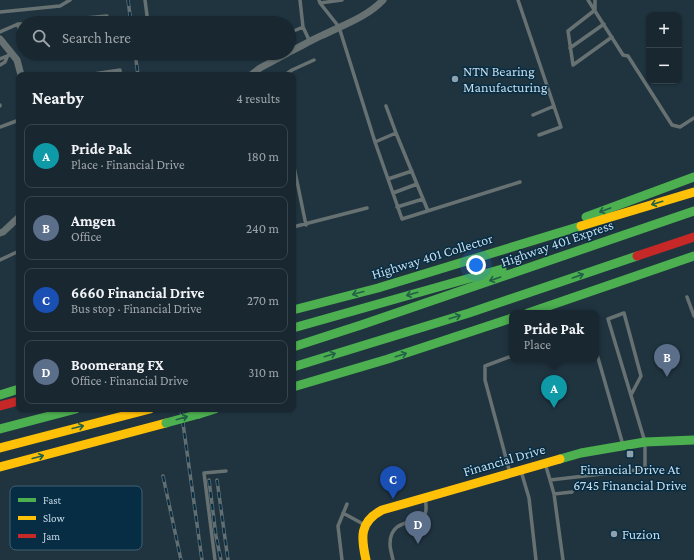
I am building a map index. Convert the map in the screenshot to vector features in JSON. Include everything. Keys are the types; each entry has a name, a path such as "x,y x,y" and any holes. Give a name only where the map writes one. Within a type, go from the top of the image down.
{"main road":[{"path":"378,288 582,218 694,177"},
{"name":"Highway 401 Collector","path":"296,309 378,288 694,192"},
{"name":"Highway 401 Express","path":"296,346 694,211"},
{"path":"296,327 624,234"},
{"path":"296,366 469,313 694,237"},
{"path":"537,310 694,256"},
{"path":"603,288 694,262"},
{"path":"296,386 388,359 509,319"},
{"path":"0,395 16,390"},
{"path":"0,406 16,402"},
{"path":"0,429 65,412"},
{"path":"0,448 138,412"},
{"path":"0,467 205,412"},
{"name":"Financial Drive","path":"365,525 370,517 375,513 581,452 645,442 694,440"},
{"path":"365,525 362,535 366,560"}],"street":[{"path":"296,49 361,16 383,0"},
{"path":"0,39 10,56 16,60 20,72"},
{"path":"255,72 275,60"},
{"path":"0,233 16,222"}],"lane":[{"path":"0,12 60,6 70,0"},
{"path":"145,0 147,16"},
{"path":"300,0 303,27 310,42"},
{"path":"320,1 342,0"},
{"path":"518,0 561,127 539,135"},
{"path":"588,0 623,54 628,56 672,125 680,127 694,118"},
{"path":"595,0 595,10"},
{"path":"320,1 339,27 375,142 402,219 520,182"},
{"path":"595,10 568,31 573,65 612,38"},
{"path":"570,48 604,24"},
{"path":"0,32 16,25"},
{"path":"296,30 303,27"},
{"path":"0,59 10,56"},
{"path":"0,65 10,56"},
{"path":"289,72 314,60"},
{"path":"107,72 120,70 120,72"},
{"path":"386,106 428,211"},
{"path":"533,115 554,106"},
{"path":"0,127 16,121"},
{"path":"375,142 396,133"},
{"path":"388,178 412,171"},
{"path":"296,177 306,225"},
{"path":"393,193 417,184"},
{"path":"398,207 423,198"},
{"path":"296,227 367,208"},
{"path":"0,260 16,252"},
{"path":"687,297 694,316"},
{"path":"550,480 645,469 645,442 608,319 624,313 641,376 631,395"},
{"path":"509,357 485,366 486,380 510,473"},
{"path":"599,361 623,445"},
{"path":"545,462 554,494 563,560"},
{"path":"521,470 529,498 536,560"},
{"path":"215,560 204,473 226,471"},
{"path":"554,494 572,492"},
{"path":"393,560 390,544 393,532 400,524 422,517 425,514 425,498"},
{"path":"342,560 338,526 347,504"},
{"path":"343,513 365,525"}],"railway":[{"path":"128,0 130,16"},
{"path":"136,60 138,72"},
{"path":"181,412 202,560"},
{"path":"163,476 181,560"},
{"path":"209,480 216,536 221,560"},
{"path":"217,480 228,560"}],"traffic: fast":[{"path":"586,217 694,177"},
{"path":"296,346 694,211"},
{"path":"296,309 378,288 581,226"},
{"path":"296,366 469,313 637,256"},
{"path":"537,310 694,256"},
{"path":"296,327 502,269"},
{"path":"296,386 388,359 509,319"},
{"path":"0,395 16,390"},
{"path":"0,429 65,412"},
{"path":"199,414 205,412"},
{"path":"166,423 199,414"},
{"path":"560,459 581,453 645,442 694,440"}],"traffic: slow":[{"path":"581,226 694,192"},
{"path":"0,448 138,412"},
{"path":"0,467 166,423"},
{"path":"366,560 363,545 364,531 369,520 382,510 560,459"}],"traffic: jam":[{"path":"637,256 694,237"},
{"path":"0,406 16,402"}],"place":[{"name":"NTN Bearing Manufacturing","path":"455,79"},
{"name":"Amgen","path":"667,377"},
{"name":"Pride Pak","path":"554,408"},
{"name":"Financial Drive At 6745 Financial Drive","path":"630,454"},
{"name":"6660 Financial Drive","path":"393,499"},
{"name":"Fuzion","path":"614,534"},
{"name":"Boomerang FX","path":"418,544"}]}
